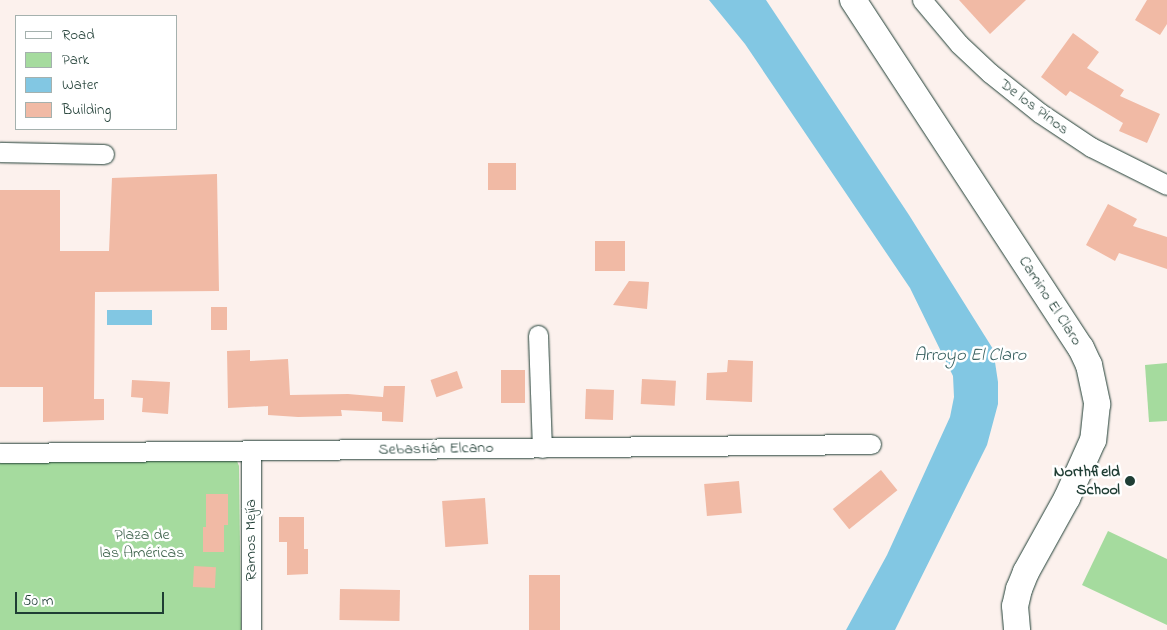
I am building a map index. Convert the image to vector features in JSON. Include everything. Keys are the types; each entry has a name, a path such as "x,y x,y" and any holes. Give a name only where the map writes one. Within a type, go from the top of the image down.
{"street":[{"name":"Camino El Claro","path":"854,0 1081,348 1089,365 1096,404 1093,440 1067,498 1022,581 1015,606 1017,630"},
{"name":"De los Pinos","path":"922,0 959,44 990,73 1040,113 1091,147 1167,185"},
{"path":"0,152 104,154"},
{"path":"538,335 542,448"},
{"name":"Sebastián Elcano","path":"0,453 871,444"},
{"name":"Ramos Mejía","path":"250,451 251,630"}],"green space":[{"path":"1167,363 1167,421 1149,422 1145,365"},
{"name":"Plaza de las Américas","path":"232,458 237,461 239,466 241,630 0,630 0,460"},
{"path":"1108,531 1167,559 1167,625 1082,585"}],"water":[{"name":"Arroyo El Claro","path":"709,0 766,0 909,215 993,349 998,382 998,404 987,445 895,630 846,630 887,555 950,417 954,397 953,376 910,288 745,44"},
{"path":"107,310 152,310 152,325 107,325"}],"building":[{"path":"959,0 1026,0 990,34"},
{"path":"1147,0 1167,0 1167,24 1160,35 1135,20"},
{"path":"1073,33 1099,52 1087,68 1124,90 1120,96 1160,114 1147,143 1119,131 1123,123 1070,91 1066,96 1041,77"},
{"path":"488,163 516,163 516,190 488,190"},
{"path":"217,174 219,291 95,292 94,399 104,399 104,420 43,422 43,387 0,387 0,190 60,190 60,251 109,251 112,178"},
{"path":"1108,204 1137,219 1133,226 1167,237 1167,269 1119,253 1115,261 1086,245"},
{"path":"595,241 625,241 625,271 595,271"},
{"path":"629,281 649,282 647,309 613,305"},
{"path":"211,307 227,307 227,330 211,330"},
{"path":"250,350 250,361 288,359 290,395 348,394 383,397 384,386 405,386 403,422 382,421 382,412 341,410 342,416 298,417 268,415 268,406 228,408 227,351"},
{"path":"728,360 753,361 752,402 706,400 707,373 727,372"},
{"path":"501,370 525,370 525,403 501,403"},
{"path":"457,371 463,388 436,397 431,380"},
{"path":"642,379 676,381 675,406 641,404"},
{"path":"132,380 170,382 168,414 142,412 143,398 131,397"},
{"path":"586,389 614,390 613,420 585,419"},
{"path":"881,470 897,490 849,529 833,509"},
{"path":"739,481 742,513 707,516 704,484"},
{"path":"206,494 228,494 228,525 224,525 224,552 203,552 203,527 206,527"},
{"path":"485,498 488,544 445,547 442,501"},
{"path":"279,517 304,517 304,549 308,549 308,574 287,575 287,542 279,542"},
{"path":"194,566 216,567 215,588 193,587"},
{"path":"529,575 560,575 560,630 529,630"},
{"path":"340,589 400,590 399,621 339,620"}],"place":[{"name":"Northfield School","path":"1130,481"}]}
